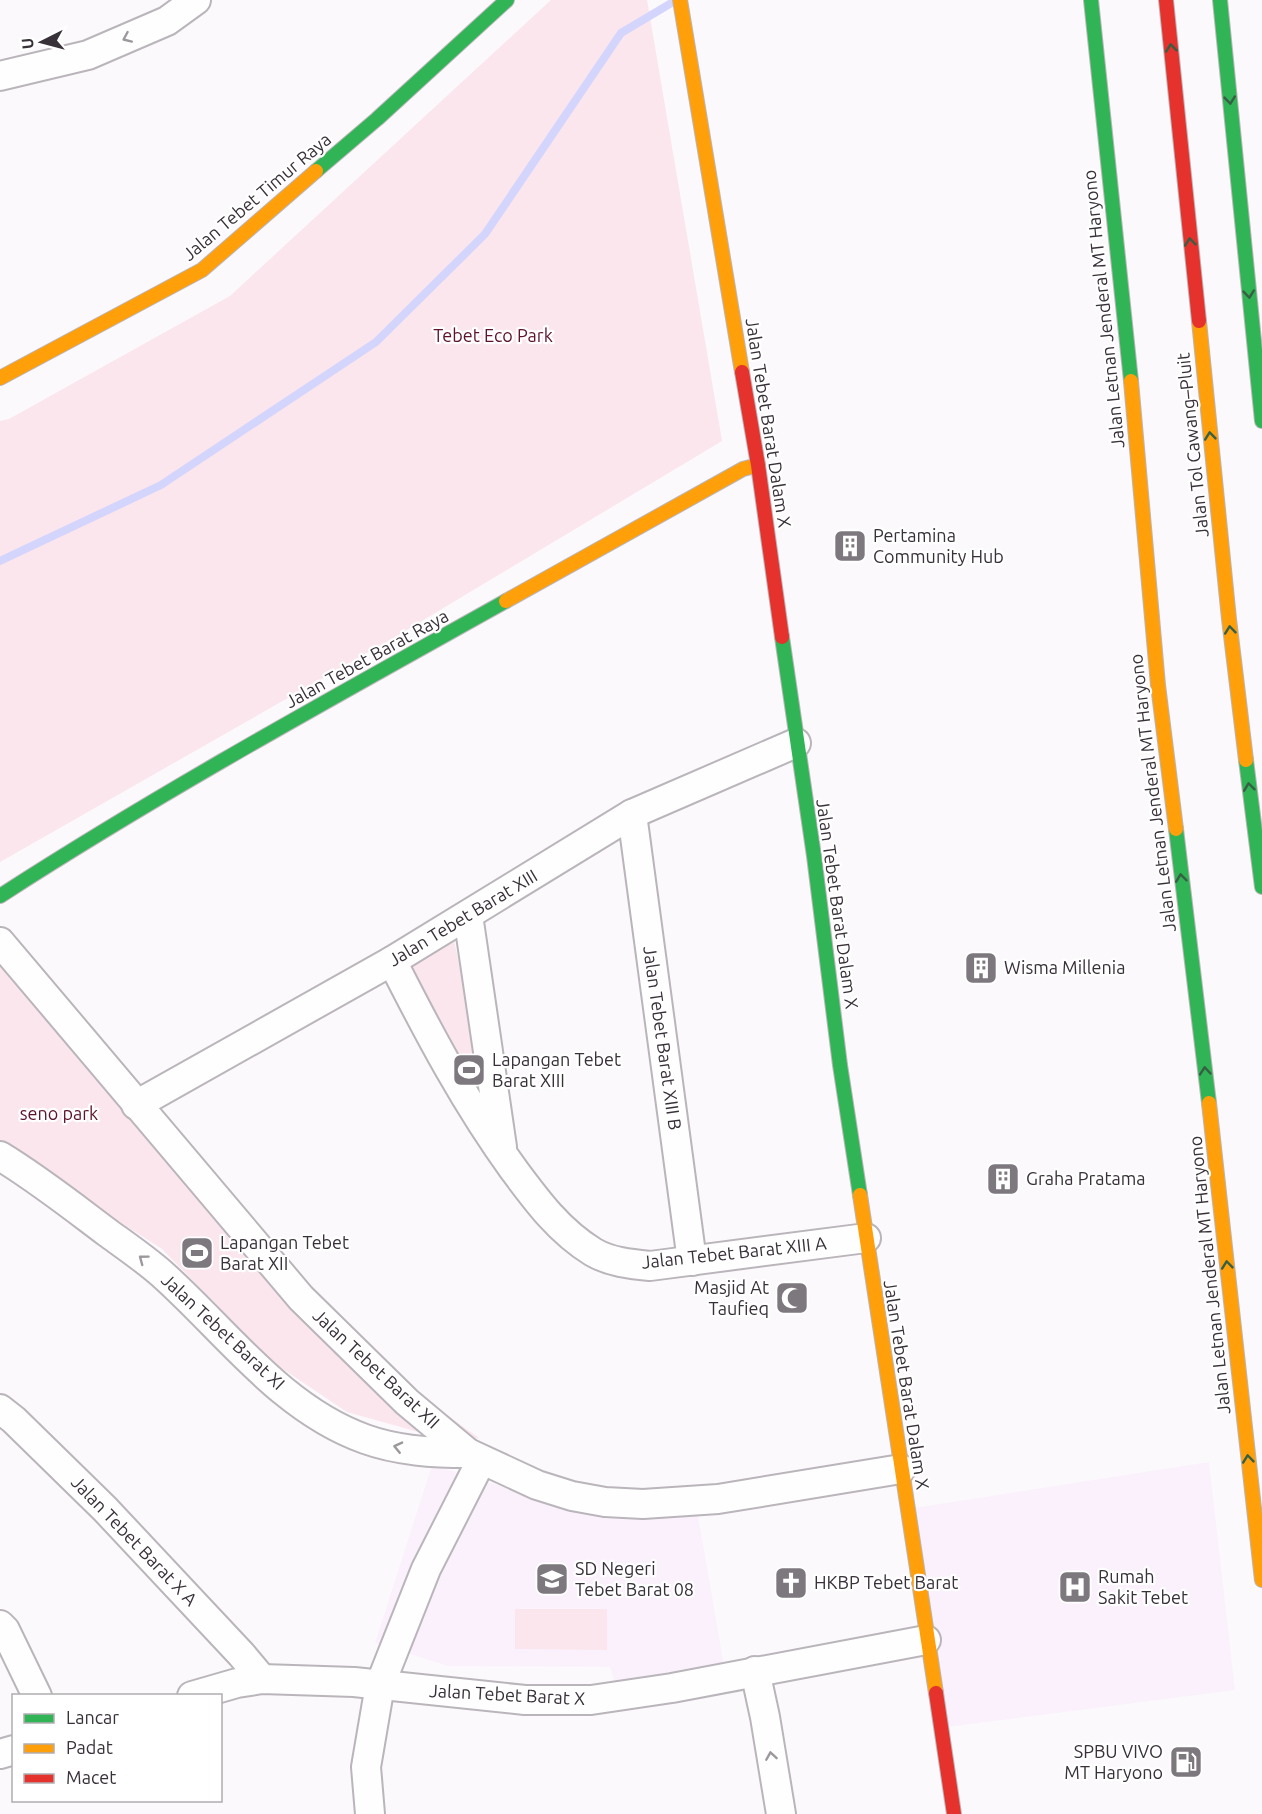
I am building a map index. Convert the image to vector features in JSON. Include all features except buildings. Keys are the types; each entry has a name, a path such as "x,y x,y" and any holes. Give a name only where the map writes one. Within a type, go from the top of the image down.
{"main road":[{"name":"Jalan Tebet Timur Raya","path":"1,374 202,270 377,119 507,0"},
{"name":"Jalan Tebet Barat Dalam X","path":"680,0 758,465 814,856 840,1065 954,1814"},
{"name":"Jalan Letnan Jenderal MT Haryono","path":"1091,0 1134,408 1158,685 1203,1047 1262,1580"},
{"name":"Jalan Tol Cawang–Pluit","path":"1166,0 1227,607 1262,886"},
{"path":"1220,0 1262,421"},
{"name":"Jalan Tebet Barat Raya","path":"0,897 70,851 329,700 743,469 758,465"}],"street":[{"path":"0,76 88,55 165,10 196,0"},
{"name":"Jalan Tebet Barat XIII","path":"136,1105 392,961 632,814 796,743"},
{"name":"Jalan Tebet Barat XIII B","path":"632,814 692,1261"},
{"name":"Jalan Tebet Barat XIII A","path":"468,915 504,1155"},
{"name":"Jalan Tebet Barat XII","path":"0,942 301,1298 407,1402 475,1457 537,1485 572,1496 605,1502 643,1504 718,1499 901,1469"},
{"name":"Jalan Tebet Barat XIII A","path":"392,961 432,1041 469,1104 504,1155 535,1199 563,1231 594,1253 621,1263 650,1266 866,1238"},
{"name":"Jalan Tebet Barat XI","path":"0,1156 35,1178 161,1273 256,1366 298,1402 325,1419 366,1439 404,1449 475,1457"},
{"name":"Jalan Tebet Barat X A","path":"0,1409 105,1509 262,1679"},
{"path":"370,1814 366,1767 380,1685 426,1569 475,1457"},
{"path":"0,1625 5,1630 37,1694"},
{"name":"Jalan Tebet Barat X","path":"196,1694 262,1679 380,1685 525,1700 591,1700 642,1693 926,1640"},
{"path":"755,1671 781,1814"}],"shaded area":[{"name":"Rumah Sakit Tebet","path":"1209,1462 1235,1690 947,1727 914,1508"},
{"name":"SD Negeri Tebet Barat 08","path":"432,1465 594,1515 697,1510 725,1671 615,1683 610,1667 448,1666 375,1643"}],"green space":[{"name":"Tebet Eco Park","path":"551,0 647,0 722,441 395,637 0,862 0,421 9,419 230,296"},
{"name":"Lapangan Tebet Barat XIII","path":"454,940 470,1017 487,1123 408,969"},
{"name":"seno park","path":"0,963 336,1336 479,1438 454,1442 347,1412 274,1363 162,1249 0,1145"},
{"path":"515,1609 607,1609 607,1650 515,1649"}],"waterway":[{"path":"0,561 161,485 376,342 485,234 621,33 673,2"}],"traffic: fast":[{"path":"316,171 377,119 507,0"},
{"path":"1091,0 1131,381"},
{"path":"1220,0 1262,421"},
{"path":"0,896 187,781 506,601"},
{"path":"782,637 814,856 840,1065 860,1195"},
{"path":"1246,760 1262,887"},
{"path":"1176,829 1209,1103"}],"traffic: slow":[{"path":"680,0 742,372"},
{"path":"0,378 202,270 316,171"},
{"path":"1199,321 1229,619 1246,760"},
{"path":"1131,381 1158,685 1176,829"},
{"path":"506,601 743,469 758,465"},
{"path":"1209,1103 1262,1580"},
{"path":"860,1195 936,1693"}],"traffic: jam":[{"path":"1166,0 1199,321"},
{"path":"742,372 758,465 782,637"},
{"path":"936,1693 954,1814"}],"place":[{"name":"Pertamina Community Hub","path":"850,546"},
{"name":"Wisma Millenia","path":"981,968"},
{"name":"Lapangan Tebet Barat XIII","path":"469,1070"},
{"name":"Graha Pratama","path":"1003,1179"},
{"name":"Lapangan Tebet Barat XII","path":"197,1253"},
{"name":"Masjid At Taufieq","path":"792,1298"},
{"name":"SD Negeri Tebet Barat 08","path":"552,1579"},
{"name":"HKBP Tebet Barat","path":"791,1583"},
{"name":"Rumah Sakit Tebet","path":"1075,1587"},
{"name":"SPBU VIVO MT Haryono","path":"1186,1762"}]}
